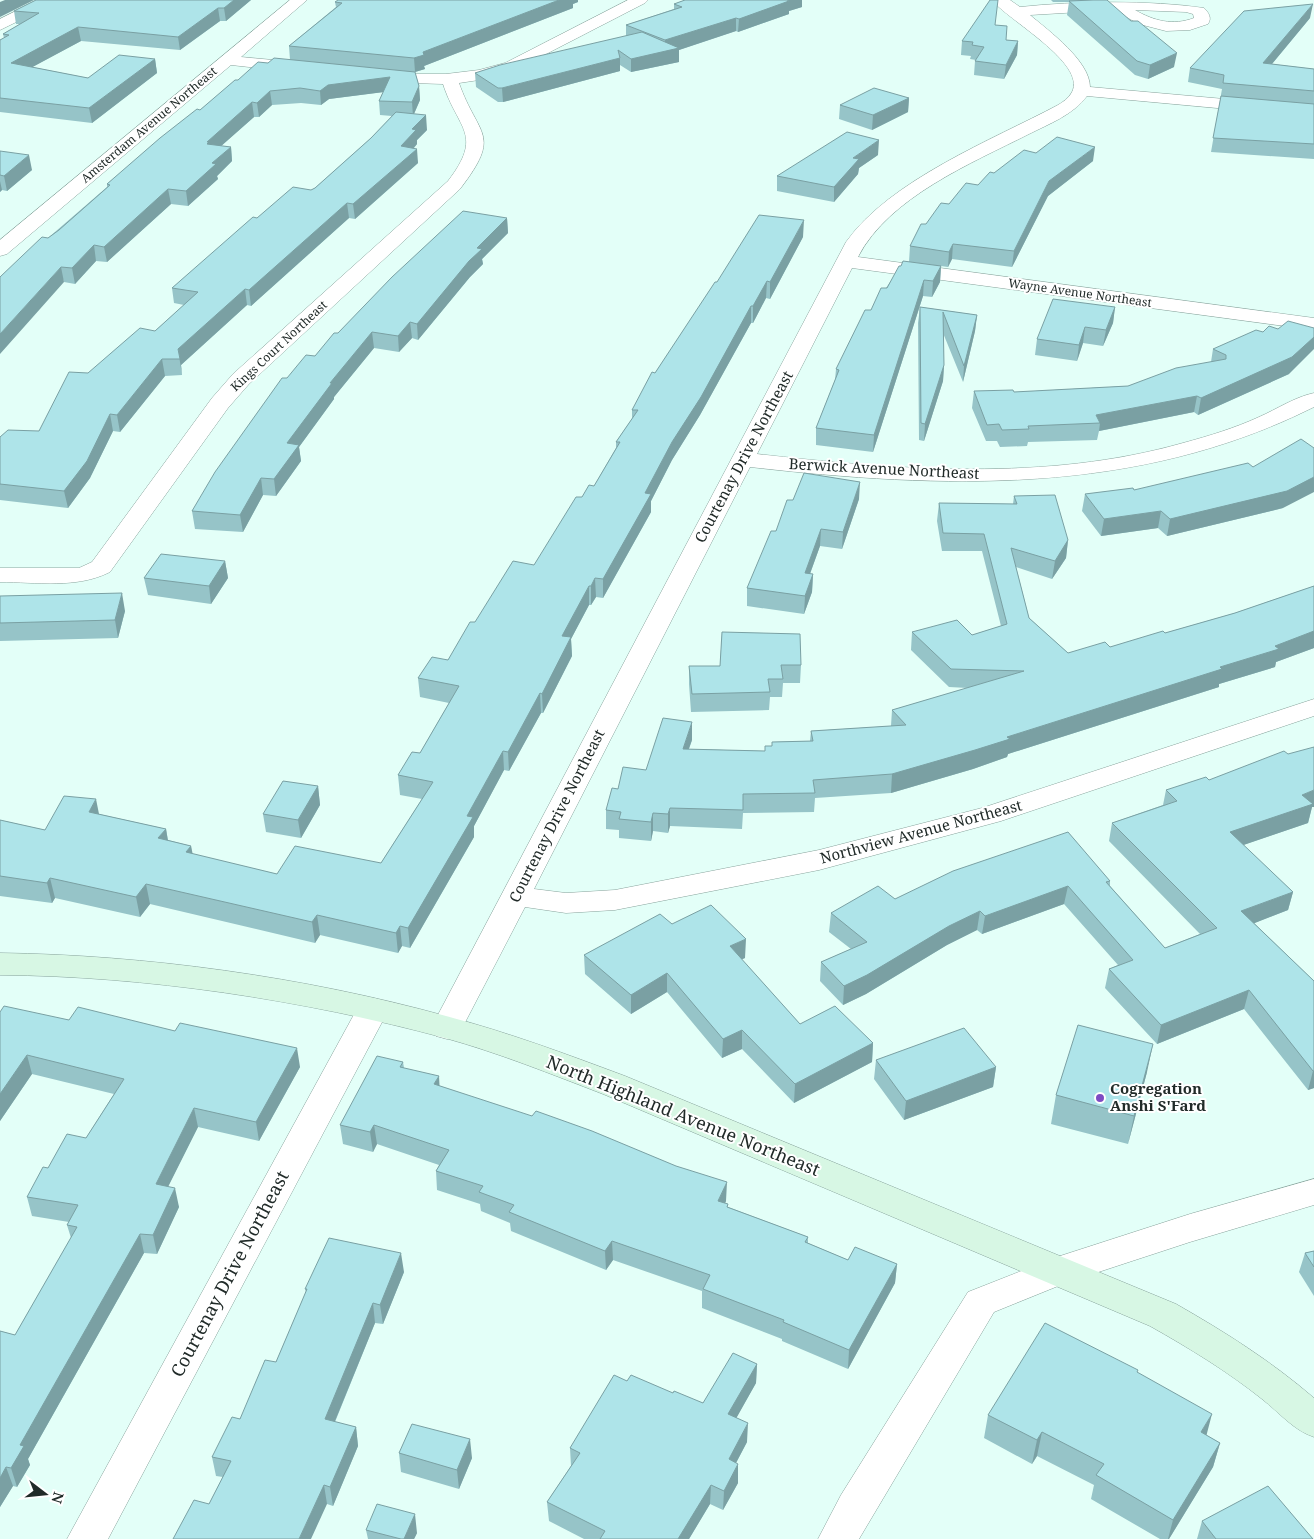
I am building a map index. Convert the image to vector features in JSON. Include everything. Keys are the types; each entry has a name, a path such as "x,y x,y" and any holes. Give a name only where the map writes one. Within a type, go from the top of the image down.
{"street":[{"path":"0,25 50,0"},
{"name":"Amsterdam Avenue Northeast","path":"0,250 299,0"},
{"path":"366,75 404,79 449,79 482,74 511,66 640,0"},
{"path":"1009,6 1113,3 1168,3 1185,5 1198,10 1202,16 1202,21 1192,26 1172,28 1156,25 1141,21 1113,3"},
{"path":"1009,6 1044,35 1076,69 1082,80 1082,91 1314,112"},
{"path":"227,60 310,69"},
{"name":"Kings Court Northeast","path":"0,575 79,575 89,573 101,567 220,403 241,378 454,185 468,169 476,152 476,135 449,79"},
{"name":"Courtenay Drive Northeast","path":"447,1028 845,262 869,225 904,194 936,175 1064,109 1075,101 1082,91"},
{"name":"Wayne Avenue Northeast","path":"845,262 1314,324"},
{"name":"Berwick Avenue Northeast","path":"743,459 886,473 963,475 1057,471 1144,458 1215,441 1250,429 1314,399"},
{"name":"Northview Avenue Northeast","path":"516,896 566,903 614,900 819,860 991,816 1314,707"},
{"name":"North Highland Avenue Northeast","path":"0,964 124,970 248,985 373,1009 447,1028 531,1054 614,1085 1163,1315 1217,1346 1276,1388 1314,1422"},
{"name":"Courtenay Drive Northeast","path":"87,1539 373,1009"},
{"path":"838,1539 855,1507 981,1302 1057,1271 1190,1228 1314,1192"}],"building":[{"path":"36,0 234,0 224,8 218,8 178,37 78,27 11,63 88,78 119,55 155,59 89,108 0,98 0,40 9,35 3,34 39,13 14,11"},
{"path":"338,0 559,0 423,52 424,55 414,58 289,46 342,3 335,2"},
{"path":"685,0 789,1 739,19 736,18 665,40 626,25 682,7 674,4"},
{"path":"990,0 998,0 995,25 1007,26 1006,40 1018,41 1006,65 975,61 984,47 972,45 973,42 962,41"},
{"path":"1107,0 1131,21 1138,21 1177,53 1150,65 1137,61 1069,1"},
{"path":"1313,4 1263,63 1314,69 1314,91 1223,83 1224,75 1190,68 1244,11"},
{"path":"642,32 679,48 631,59 618,50 620,58 502,88 498,88 475,73 500,65"},
{"path":"274,58 415,72 419,86 412,102 379,101 390,77 328,85 320,91 300,88 270,91 257,103 252,102 207,142 209,142 207,144 231,147 212,163 216,164 186,191 168,189 104,247 94,245 72,268 61,267 0,334 0,277 42,237 48,238 59,230 110,185 107,184 160,138 197,109 200,110 258,62 268,63"},
{"path":"874,88 909,98 873,115 840,105"},
{"path":"1221,96 1314,104 1314,144 1213,138"},
{"path":"396,112 426,115 412,129 416,130 401,146 417,149 353,204 347,203 249,290 245,289 178,349 180,359 162,359 117,415 110,414 87,461 64,491 0,484 0,437 8,430 39,431 69,372 88,373 140,328 155,331 198,292 172,288 253,217 257,218 293,187 311,190 315,188 371,138"},
{"path":"847,132 879,140 853,158 859,159 834,187 777,176"},
{"path":"1057,137 1095,147 1049,181 1014,251 953,244 949,252 910,246 921,224 926,224 941,203 949,204 966,183 978,185 990,172 994,173 1024,150 1036,153"},
{"path":"0,151 29,155 4,176 0,175"},
{"path":"463,211 507,218 477,248 482,249 469,261 417,324 410,322 398,336 372,332 330,383 332,383 287,443 299,445 274,479 261,478 240,515 192,511 215,472 282,378 287,378 306,355 315,356 334,333 338,333 392,277"},
{"path":"759,215 804,220 770,282 767,281 753,306 751,306 701,397 672,442 645,493 651,494 603,579 595,578 591,586 589,586 562,636 571,637 542,694 540,693 508,752 503,751 467,816 473,817 408,928 400,926 396,933 317,915 312,922 146,884 136,897 50,878 47,883 0,876 0,820 45,830 64,796 96,799 89,812 166,829 158,838 191,846 186,852 277,874 295,846 381,863 433,782 398,775 412,752 420,753 459,686 418,678 432,657 448,660 470,622 475,622 513,561 534,565 576,497 582,497 589,485 594,486 620,442 616,442 638,410 632,410 652,372 655,373 715,282 717,282"},
{"path":"903,261 941,266 933,281 924,280 874,435 816,428 839,370 836,369 865,310 871,310 881,288 887,288"},
{"path":"1053,299 1115,307 1106,330 1085,327 1079,345 1037,339"},
{"path":"920,307 977,315 964,366 943,312 944,365 925,424 921,423"},
{"path":"1288,321 1314,328 1314,337 1292,357 1201,398 1197,396 1096,415 1100,423 1028,426 1029,429 1002,430 999,424 987,425 974,391 1013,390 1014,392 1128,386 1176,368 1226,359 1226,355 1213,349 1256,330 1263,332 1269,326 1278,329"},
{"path":"1301,439 1314,448 1314,477 1287,491 1170,519 1161,511 1104,519 1085,494 1133,488 1134,490 1248,463 1253,467"},
{"path":"804,473 860,482 843,532 821,529 805,573 813,574 805,596 747,588 771,531 776,531 787,500 793,500"},
{"path":"1055,495 1068,540 1055,561 1011,548 1029,618 1068,653 1105,642 1110,647 1163,631 1165,633 1235,613 1314,586 1314,631 1275,646 1279,649 1220,667 1222,669 1007,737 1010,739 892,774 813,780 815,793 743,794 743,810 670,808 668,814 653,813 651,822 619,819 621,812 606,810 612,788 618,789 623,767 646,770 663,718 692,722 683,749 765,751 765,746 772,746 772,742 813,741 811,731 906,725 892,710 1024,671 951,669 912,632 957,620 972,635 1007,624 984,534 943,533 939,503 1017,504 1014,496"},
{"path":"161,554 225,561 209,586 144,578"},
{"path":"122,593 115,620 0,623 0,596"},
{"path":"722,632 800,634 801,665 781,665 783,679 768,679 770,692 692,694 689,666 720,666"},
{"path":"1314,747 1314,790 1302,795 1313,804 1230,832 1293,892 1241,911 1314,981 1314,1071 1249,990 1161,1025 1109,969 1133,960 1068,886 985,916 980,911 949,926 867,975 844,986 821,962 867,942 831,913 878,886 895,899 953,871 1068,832 1110,881 1106,882 1165,948 1217,928 1112,823 1177,801 1166,790 1206,777 1209,780 1284,751 1288,754"},
{"path":"283,781 318,786 298,820 263,814"},
{"path":"711,905 746,939 730,946 800,1024 835,1006 873,1043 795,1084 742,1030 723,1039 667,973 631,995 584,955 660,914 672,924"},
{"path":"4,1006 69,1020 78,1007 175,1031 180,1023 297,1048 256,1122 194,1108 156,1184 175,1188 153,1235 140,1234 20,1445 24,1446 11,1468 6,1467 0,1478 0,1331 15,1335 77,1227 67,1225 78,1205 27,1197 43,1167 48,1168 67,1134 86,1138 124,1079 27,1055 0,1094 0,1012"},
{"path":"1078,1025 1153,1044 1134,1116 1056,1095"},
{"path":"964,1028 996,1067 906,1101 876,1060"},
{"path":"377,1056 403,1062 400,1067 439,1076 434,1084 532,1116 536,1111 592,1131 676,1166 727,1182 718,1201 728,1204 727,1207 808,1237 805,1242 848,1260 855,1247 897,1264 849,1350 783,1322 784,1320 703,1289 710,1275 612,1241 605,1251 509,1212 514,1205 479,1192 483,1186 436,1171 449,1150 374,1125 370,1132 340,1125"},
{"path":"329,1238 401,1253 380,1305 373,1303 325,1419 356,1427 330,1487 324,1485 299,1539 173,1539 194,1500 209,1504 231,1461 212,1457 232,1417 240,1419 265,1360 276,1362 307,1289 305,1289"},
{"path":"1314,1251 1314,1267 1305,1253"},
{"path":"1045,1323 1138,1370 1137,1372 1212,1414 1201,1432 1220,1443 1173,1520 1096,1475 1104,1464 1042,1432 1037,1440 988,1415"},
{"path":"733,1353 757,1364 728,1414 748,1423 729,1459 738,1464 724,1491 711,1485 678,1539 600,1539 605,1531 547,1502 580,1453 570,1448 614,1375 627,1381 631,1375 673,1393 674,1391 703,1403"},
{"path":"412,1424 470,1439 457,1470 399,1453"},
{"path":"1268,1486 1313,1539 1216,1539 1202,1521"},
{"path":"377,1504 415,1514 404,1539 366,1530"}],"place":[{"name":"Cogregation Anshi S'Fard","path":"1100,1098"}]}
